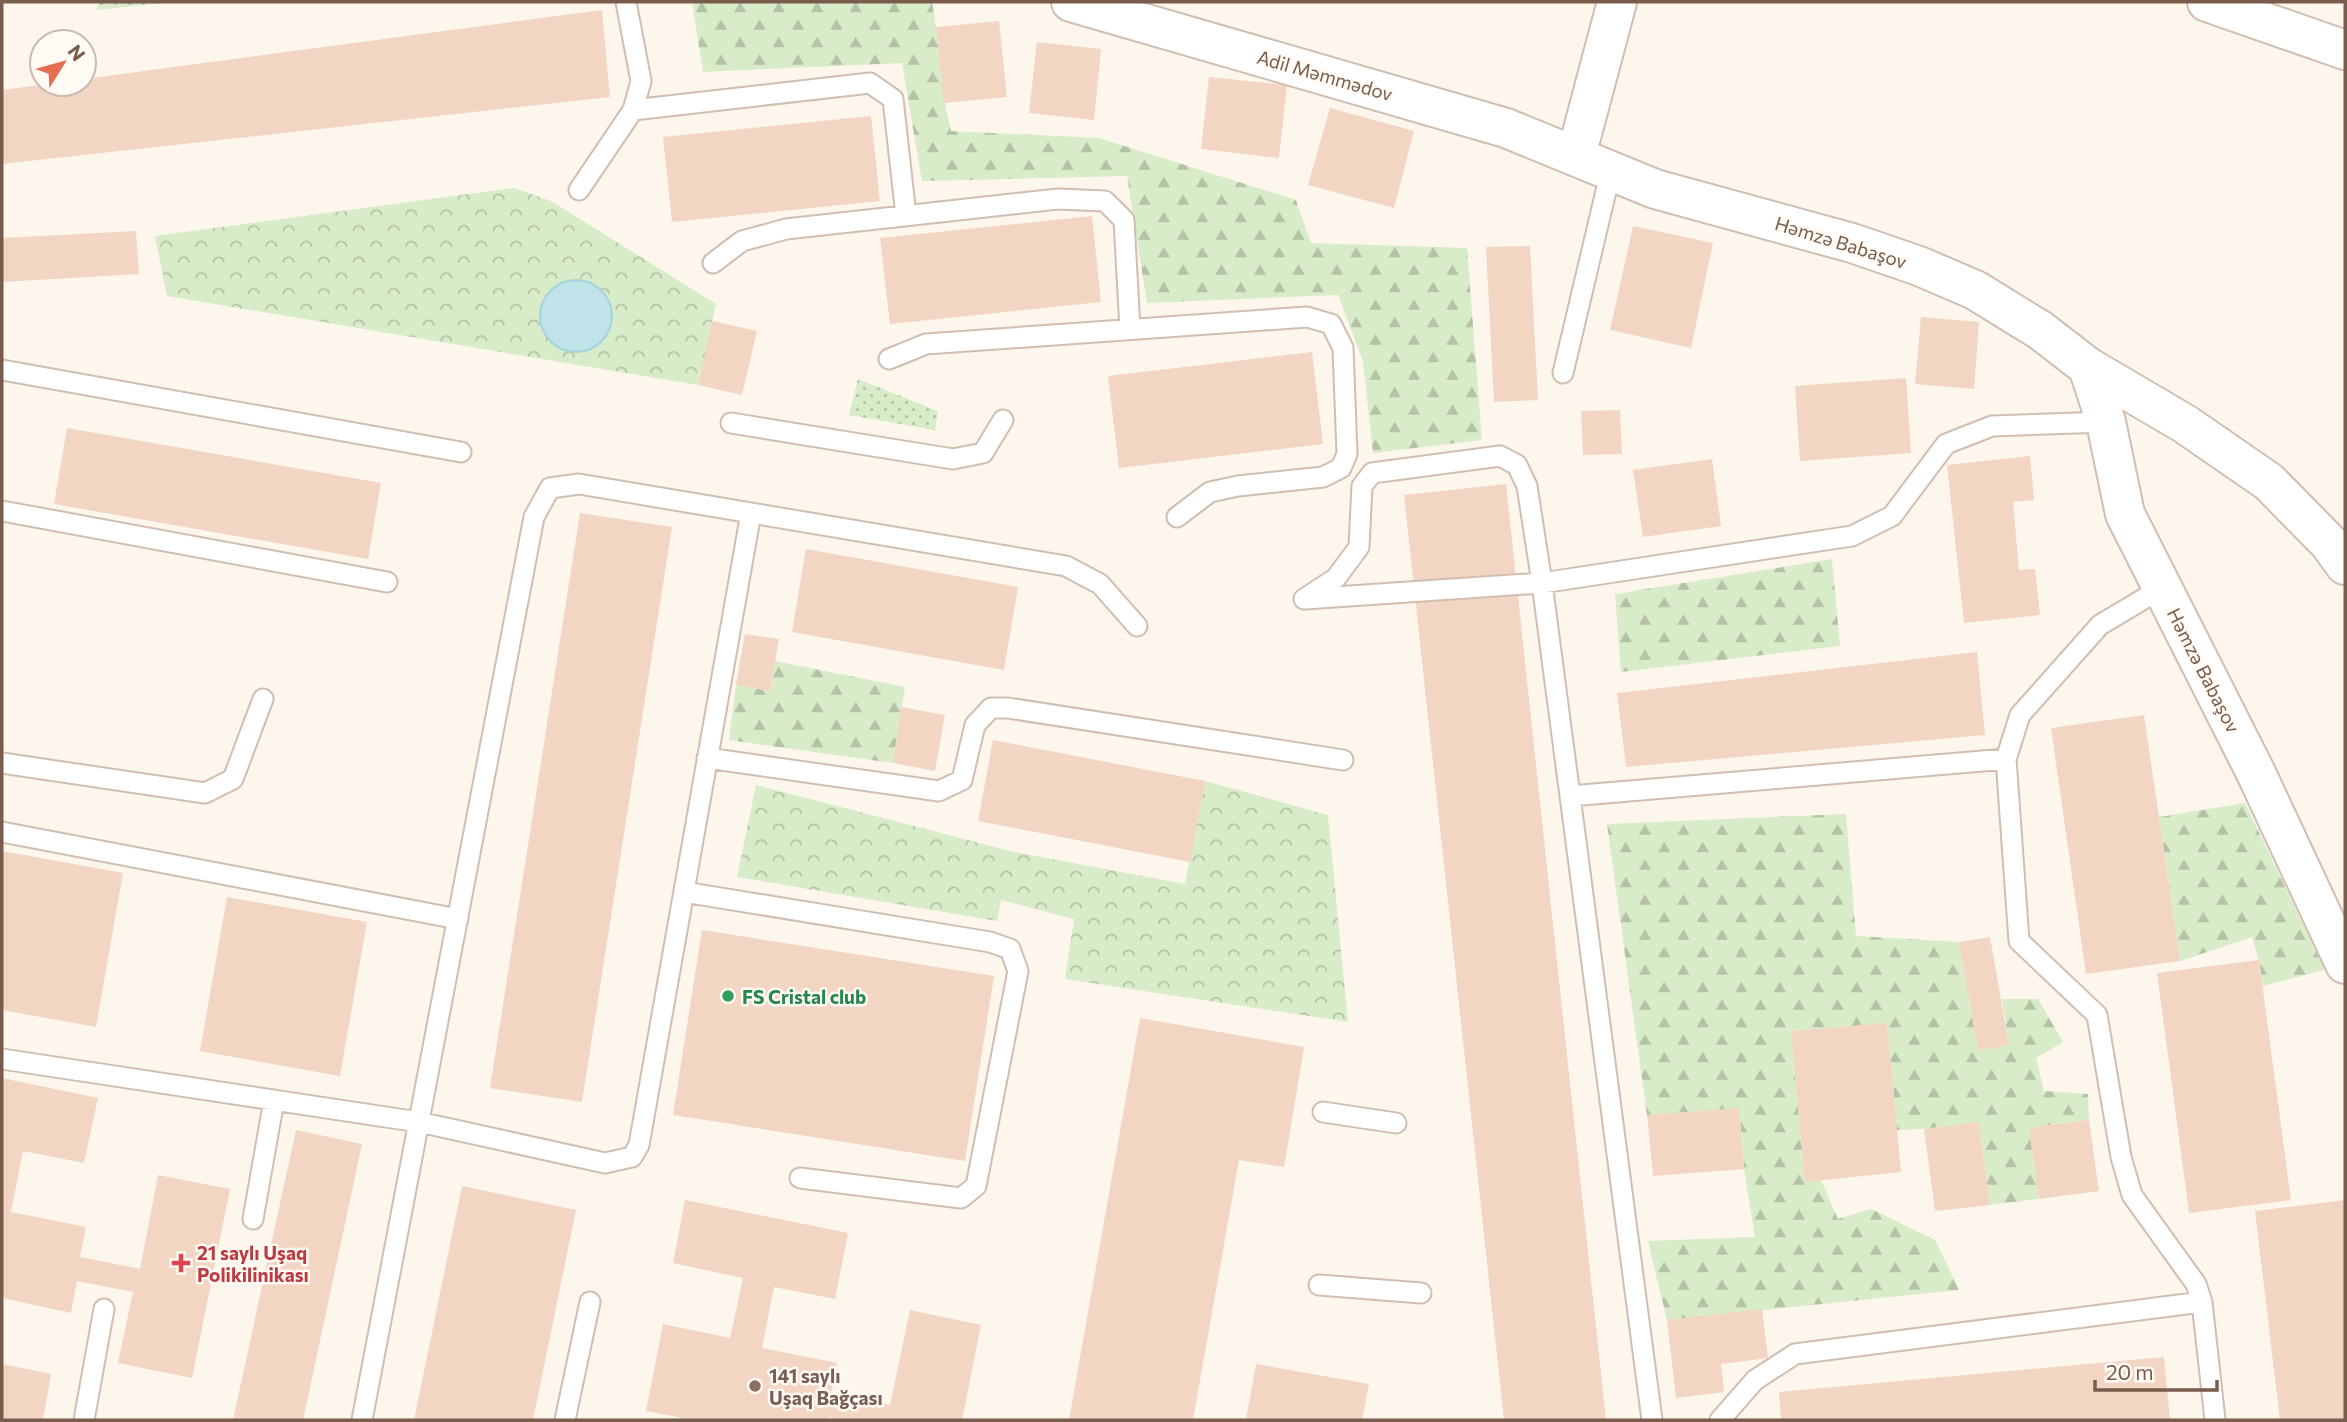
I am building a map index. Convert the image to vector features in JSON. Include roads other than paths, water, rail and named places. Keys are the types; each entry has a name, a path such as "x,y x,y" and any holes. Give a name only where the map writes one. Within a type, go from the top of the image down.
{"street":[{"name":"Adil Məmmədov","path":"1071,2 1506,128 1576,156"},
{"path":"1576,156 1617,2"},
{"path":"2207,2 2344,48"},
{"name":"Həmzə Babaşov","path":"1576,156 1655,189 1852,243 1919,266 1975,290 2040,330 2088,367 2185,424 2269,482 2340,547"},
{"name":"Həmzə Babaşov","path":"2088,367 2105,422 2125,514 2256,773 2345,964"}],"lane":[{"path":"579,190 633,110 641,81 626,2"},
{"path":"633,110 870,83 893,99 906,216"},
{"path":"1563,373 1611,170"},
{"path":"713,263 742,242 786,229 1058,199 1105,201 1124,220 1130,329"},
{"path":"889,359 926,344 1307,317 1331,324 1343,348 1347,454 1341,468 1323,477 1238,486 1210,492 1177,517"},
{"path":"2,370 461,452"},
{"path":"731,423 953,459 983,453 1003,420"},
{"path":"1652,1420 1542,583 1527,486 1517,465 1500,456 1371,473 1362,486 1359,547 1336,578 1304,599 1542,583 1852,536 1892,516 1947,444 1992,426 2105,422"},
{"path":"362,1420 534,517 550,488 579,484 1066,566 1100,584 1137,626"},
{"path":"2,511 387,582"},
{"path":"2,1059 419,1122 605,1163 632,1157 639,1145 751,513"},
{"path":"2162,588 2099,625 2020,715 2007,759 2020,941 2097,1015 2121,1157 2132,1195 2196,1284 2202,1303 2215,1420"},
{"path":"2,763 205,793 233,779 263,699"},
{"path":"707,758 939,791 962,780 975,725 991,708 1008,708 1343,760"},
{"path":"1570,796 2007,759"},
{"path":"2,832 458,919"},
{"path":"684,892 990,942 1010,949 1018,971 976,1186 961,1198 800,1178"},
{"path":"253,1219 274,1100"},
{"path":"1323,1111 1396,1123"},
{"path":"1319,1285 1421,1293"},
{"path":"565,1420 590,1302"},
{"path":"1720,1420 1755,1380 1795,1354 2202,1303"},
{"path":"84,1420 104,1310"}],"water":[{"path":"583,280 602,290 610,302 610,330 602,342 590,350 569,352 550,342 542,330 540,309 550,290 562,282"}],"place":[{"name":"FS Cristal club","path":"728,996"},
{"name":"21 saylı Uşaq Polikilinikası","path":"181,1263"},
{"name":"141 saylı Uşaq Bağçası","path":"755,1386"}]}
